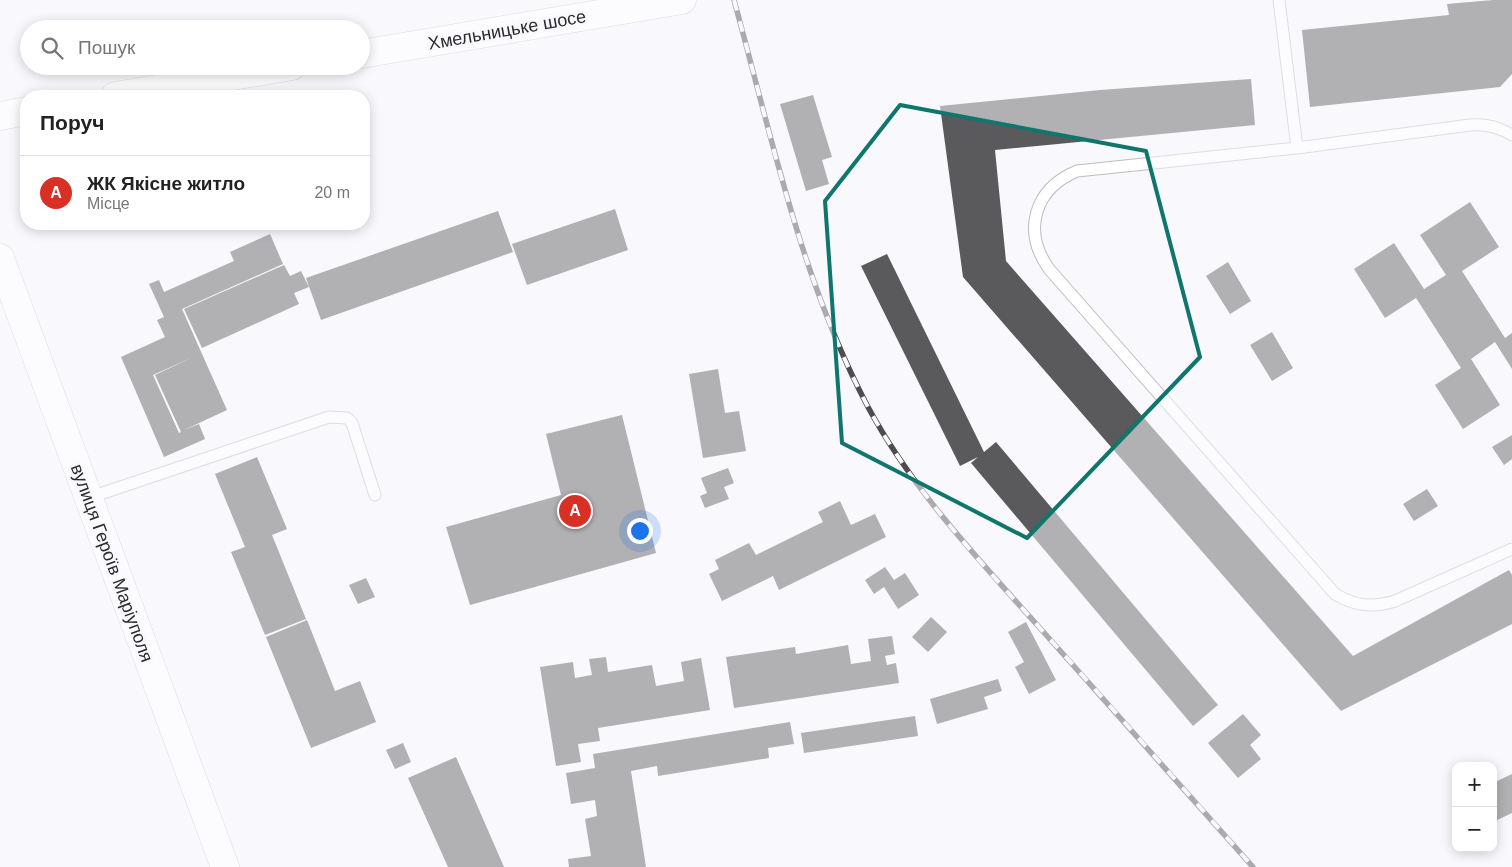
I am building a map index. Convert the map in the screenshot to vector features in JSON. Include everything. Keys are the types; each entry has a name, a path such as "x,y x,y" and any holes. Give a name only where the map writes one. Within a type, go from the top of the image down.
{"main road":[{"name":"Хмельницьке шосе","path":"370,52 682,0"},
{"path":"150,90 239,75"},
{"path":"0,116 20,112"},
{"name":"вулиця Героїв Маріуполя","path":"0,258 225,867"}],"lane":[{"path":"1279,0 1297,148"},
{"path":"1512,135 1488,125 1470,125 1297,148 1077,171 1058,181 1043,197 1035,218 1035,240 1038,250 1049,269 1335,594 1358,604 1383,605 1512,549"},
{"path":"88,498 328,417 347,418 352,423 375,495"}],"highlighted area":[{"path":"900,105 1146,151 1200,357 1027,538 842,443 825,201"}],"building":[{"path":"1512,0 1512,74 1500,87 1310,107 1302,30 1449,15 1447,4"},
{"path":"1251,79 1255,125 995,150 1006,261 1353,656 1509,570 1512,575 1512,624 1341,711 963,277 940,106 1100,90"},
{"path":"813,95 832,157 822,160 829,184 806,191 780,104"},
{"path":"1470,202 1499,247 1462,271 1505,338 1512,333 1512,369 1495,342 1471,359 1500,405 1463,429 1435,385 1461,368 1416,298 1385,318 1354,269 1394,243 1424,289 1446,275 1420,235"},
{"path":"615,209 628,250 527,285 512,244"},
{"path":"498,211 513,252 321,320 306,278"},
{"path":"270,234 283,264 182,309 227,410 184,430 199,424 205,439 164,457 121,357 165,337 157,320 164,317 149,284 159,280 164,292 234,261 230,252","holes":["193,357 155,375 181,432 179,433 153,375"]},
{"path":"887,254 984,452 996,442 1218,705 1193,726 971,463 978,457 960,466 861,266"},
{"path":"1228,262 1251,301 1230,314 1206,276"},
{"path":"284,265 290,276 301,271 309,287 294,293 299,304 202,348 184,309"},
{"path":"1272,332 1293,368 1272,381 1250,345"},
{"path":"718,369 725,413 739,411 746,451 703,458 689,374"},
{"path":"622,415 656,553 470,605 446,527 561,495 546,434"},
{"path":"1512,435 1512,459 1504,465 1492,447"},
{"path":"257,457 287,529 272,535 306,619 265,635 231,552 245,547 215,474"},
{"path":"728,468 734,483 724,487 729,499 705,508 700,496 707,493 701,478"},
{"path":"1427,489 1438,506 1414,521 1403,504"},
{"path":"840,501 851,525 875,514 886,537 779,590 773,576 722,601 709,574 719,569 715,560 749,543 756,555 823,522 818,512"},
{"path":"885,567 894,580 905,573 919,595 898,609 884,587 874,594 865,580"},
{"path":"366,578 375,597 358,604 349,585"},
{"path":"931,617 947,632 928,652 912,637"},
{"path":"307,620 335,691 360,681 376,722 311,748 266,637"},
{"path":"1026,622 1056,680 1029,694 1015,667 1024,662 1008,632"},
{"path":"892,636 895,654 885,656 887,665 896,663 899,683 734,708 726,657 795,647 796,654 848,645 851,664 871,661 868,639"},
{"path":"606,657 608,672 652,665 656,686 684,681 681,662 701,658 710,710 598,728 600,741 578,744 581,762 556,766 540,667 573,662 575,678 592,675 589,659"},
{"path":"998,679 1002,691 984,697 988,709 937,724 930,699"},
{"path":"1243,714 1261,735 1250,745 1261,759 1238,778 1208,743"},
{"path":"915,716 918,736 804,753 801,733"},
{"path":"790,722 794,744 768,748 769,758 658,776 657,766 631,771 646,867 569,867 568,859 591,856 585,819 597,816 595,800 571,804 566,773 595,768 593,754"},
{"path":"403,743 411,762 395,769 386,750"},
{"path":"456,757 504,867 448,867 408,778"},
{"path":"1512,774 1512,813 1497,820 1497,807 1497,781"}],"railway":[{"path":"734,0 775,156 806,259 845,359 885,437 925,495 970,549 1253,867"}],"place":[{"name":"ЖК Якісне житло","path":"575,511"}]}
